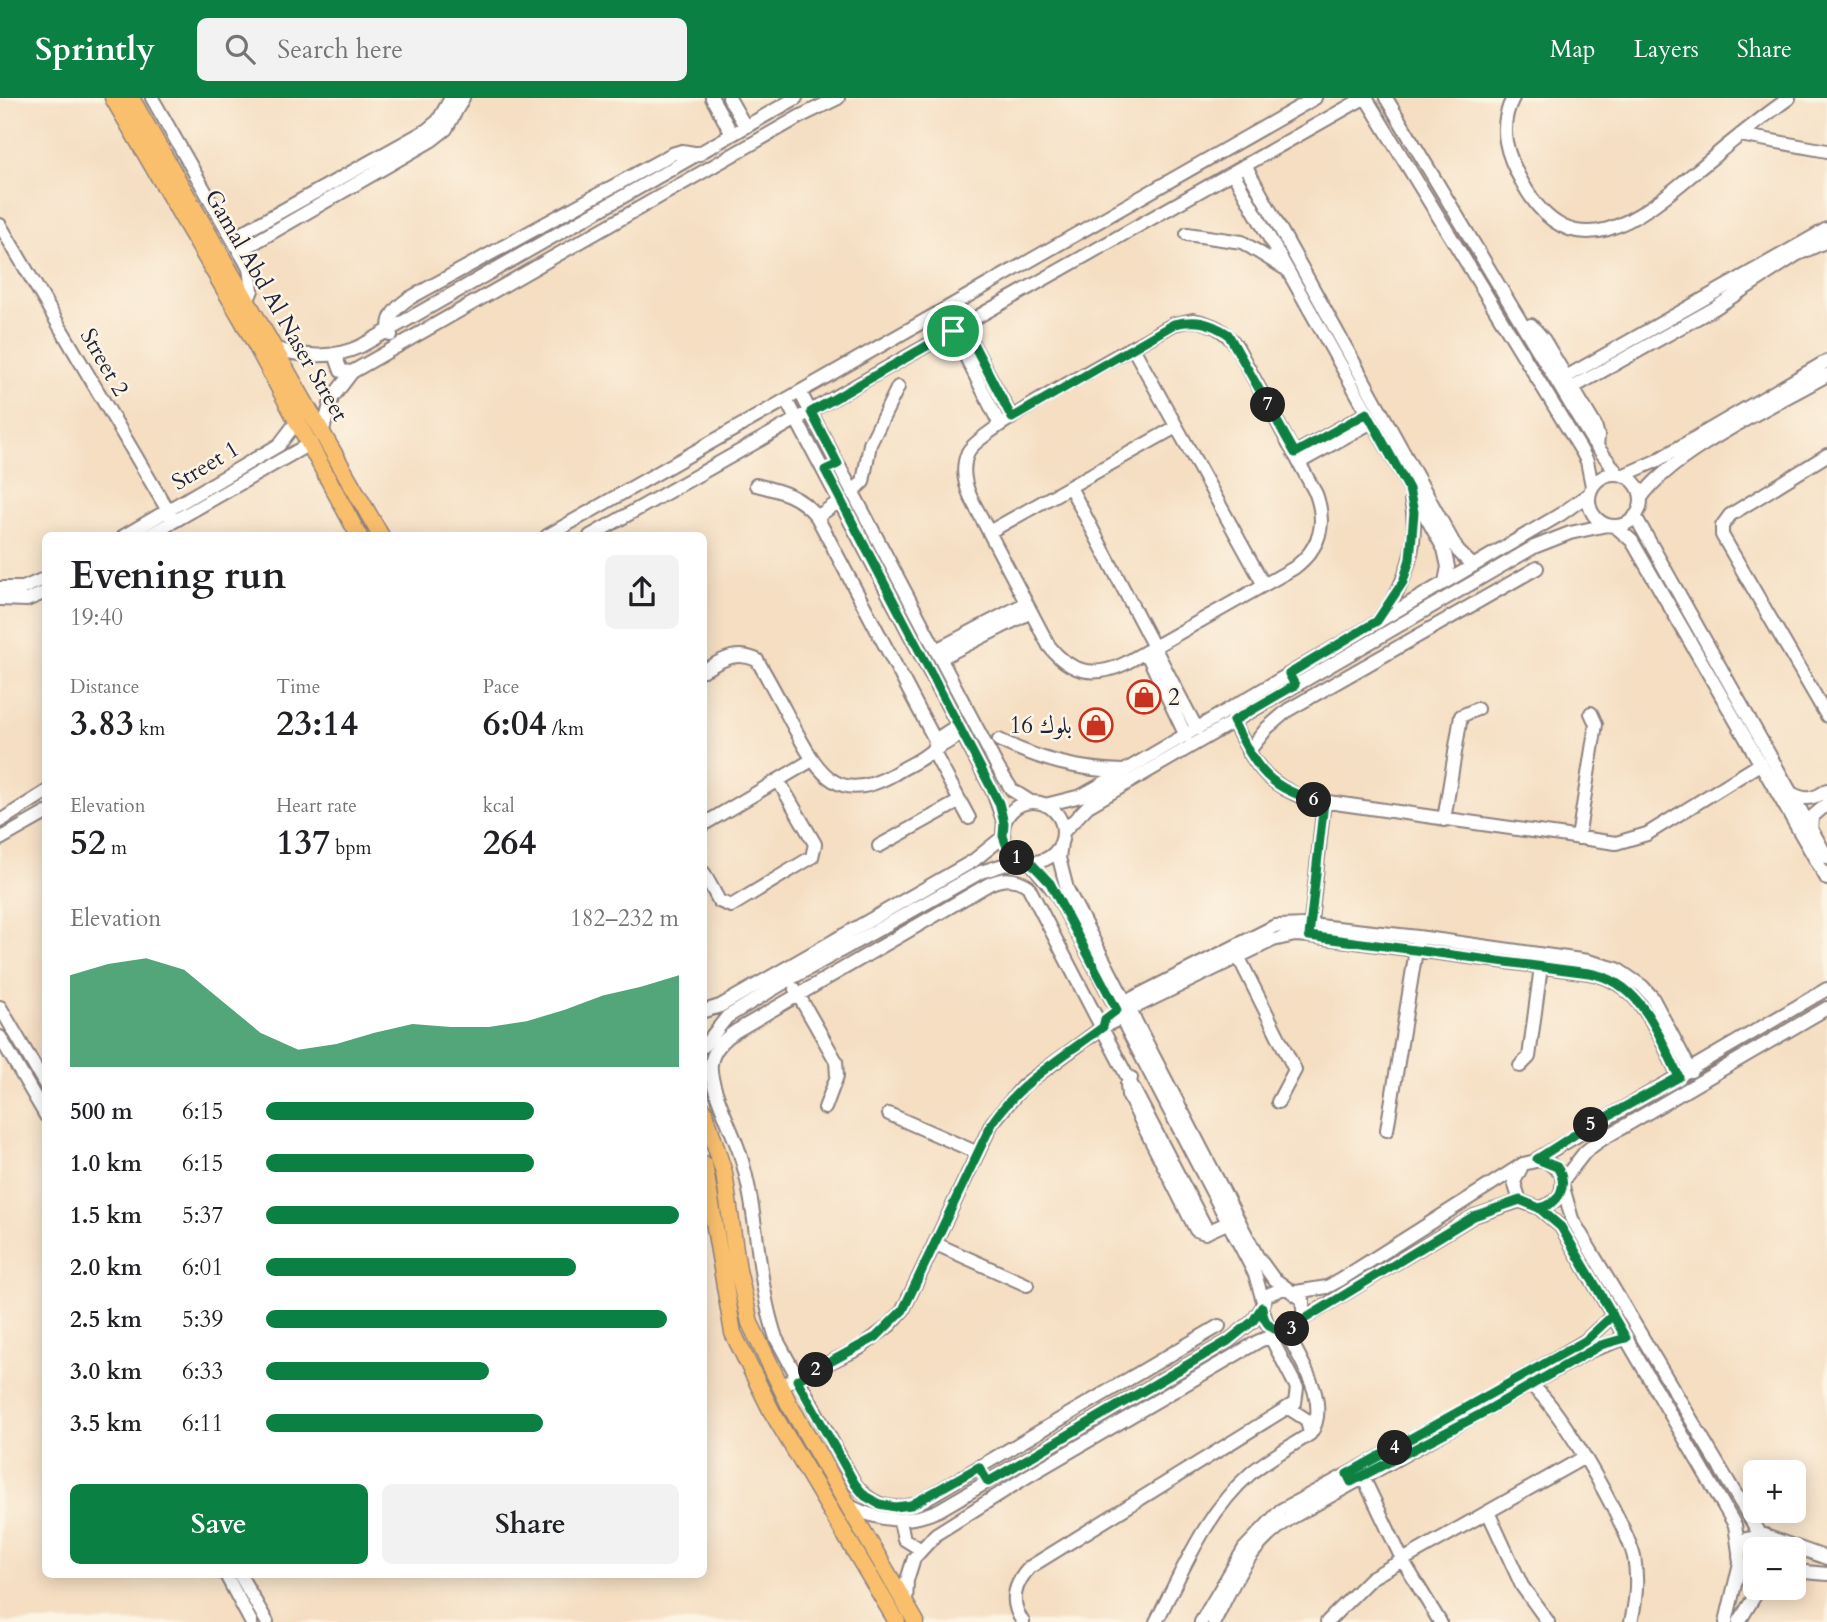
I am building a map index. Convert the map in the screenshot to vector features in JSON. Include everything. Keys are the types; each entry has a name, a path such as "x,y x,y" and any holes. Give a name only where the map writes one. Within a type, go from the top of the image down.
{"main road":[{"name":"Gamal Abd Al Naser Street","path":"113,98 311,443 357,532"},
{"name":"Gamal Abd Al Naser Street","path":"131,98 323,430 379,532"},
{"path":"707,1120 724,1174 738,1270 750,1323 789,1404 916,1622"},
{"path":"707,1184 720,1273 737,1342 772,1412 897,1622"}],"street":[{"path":"152,98 240,251 252,278 248,300"},
{"path":"240,251 427,130 438,121 450,98"},
{"path":"233,238 446,129 463,98"},
{"path":"712,98 732,134"},
{"path":"729,98 745,126"},
{"path":"276,349 308,355 340,354 389,331 700,154 780,103 796,98"},
{"path":"323,430 332,398 352,372 467,304 838,98"},
{"path":"554,532 1315,98"},
{"path":"597,532 1365,98 1581,450 1587,461 1592,513 1632,541 1827,879"},
{"path":"1387,98 1597,448 1638,488 1640,498"},
{"path":"1513,98 1504,128 1506,149 1534,205 1551,220 1572,230 1595,233 1617,229 1652,207 1789,98"},
{"path":"1740,135 1827,151"},
{"path":"1396,147 1410,136"},
{"path":"397,345 389,331 390,318 397,307 408,299 672,154 682,151 700,154"},
{"path":"1245,166 1458,551 1473,566"},
{"path":"1233,173 1444,549 1448,567 1445,582"},
{"path":"1256,213 1267,205"},
{"name":"Street 2","path":"0,225 171,516"},
{"path":"1774,264 1827,229"},
{"path":"1187,234 1242,242 1287,270"},
{"path":"1569,382 1701,303 1774,264 1827,241"},
{"path":"459,290 467,304"},
{"path":"1521,319 1538,332 1569,382 1597,430 1597,448"},
{"path":"1193,320 1212,323 1228,334 1319,502 1322,527 1317,544 1308,558 1151,650 1109,671 1091,673 1075,669 1060,660 1049,646 965,485 964,468 969,451 979,437 1133,348 1174,324 1193,320"},
{"path":"958,328 1006,421"},
{"path":"1133,348 1264,585"},
{"path":"340,354 337,366 341,371 352,372"},
{"path":"707,1036 727,1017 790,979 981,872 1049,858 1062,837 1088,806 1233,721 1377,621 1473,566 1591,490 1608,474 1621,474 1656,461 1827,361"},
{"path":"707,1010 720,1006 973,861 1003,830 1016,807 1081,796 1191,732 1292,680 1534,547 1570,533 1626,523 1634,516 1640,498 1650,484 1676,462 1827,375"},
{"path":"853,491 863,482 870,444 898,387"},
{"path":"800,391 1008,784 1058,816 1062,837 1059,858 1067,889 1227,1223 1255,1274 1267,1324 1280,1333 1299,1359 1319,1404 1316,1426 1310,1434 1266,1461 1226,1499 1205,1529 1156,1622"},
{"path":"786,400 999,803 1008,850 1025,861 1054,889 1257,1256 1303,1300 1303,1320"},
{"path":"1297,458 1369,418"},
{"name":"Street 1","path":"153,532 171,516 279,445 298,420"},
{"path":"989,532 1176,427"},
{"name":"Street 1","path":"133,532 171,516 311,443"},
{"path":"1827,455 1730,515 1722,526 1722,536 1827,716"},
{"path":"825,470 838,464"},
{"path":"755,485 793,495 807,504 817,517 969,818"},
{"path":"1070,487 1191,732"},
{"path":"1377,621 1403,582 1410,559 1414,512 1409,489"},
{"path":"817,517 841,500"},
{"path":"1634,516 1827,857"},
{"path":"1248,752 1288,710 1537,568"},
{"path":"0,588 23,588 42,580"},
{"path":"0,599 27,600 42,594"},
{"path":"938,654 1029,607"},
{"path":"707,668 732,655 745,654 757,660 812,760 824,776 841,786 861,788 880,782 960,729"},
{"path":"1444,820 1461,716 1477,709"},
{"path":"1578,838 1597,724 1591,713"},
{"path":"1233,721 1248,752 1268,779 1286,791 1324,802 1616,843 1633,839 1728,784 1732,771 1757,761"},
{"path":"999,740 1047,761 1086,769 1125,771"},
{"path":"707,822 812,760"},
{"path":"707,879 719,901 731,906 812,858 815,844 778,780"},
{"path":"1790,792 1800,799 1811,798 1827,790"},
{"path":"0,821 42,795"},
{"path":"879,846 960,801"},
{"path":"1310,930 1324,802"},
{"path":"1811,830 1812,817 1827,804"},
{"path":"0,839 42,815"},
{"path":"1219,1326 911,1505 895,1507 879,1504 865,1496 855,1484 797,1380 768,1314 751,1200 728,1118 715,1092 711,1064 724,1039 989,884 1009,878 1028,886 1131,1078 1208,1232 1227,1223"},
{"path":"774,1375 784,1380 797,1380 860,1348 890,1325 913,1294 978,1153 1006,1102 1024,1085 1103,1027 1105,1019 1236,952 1281,937 1310,930 1617,969 1642,986 1685,1074"},
{"path":"1387,1130 1417,943"},
{"path":"1236,952 1295,1070 1278,1102"},
{"path":"1520,1066 1530,1057 1542,961"},
{"path":"790,979 836,1061 837,1076 825,1108"},
{"path":"849,1506 874,1517 900,1521 926,1516 1242,1333 1272,1291 1312,1291 1340,1280 1523,1164 1537,1159 1579,1132 1685,1074 1827,989"},
{"path":"0,1007 42,1079"},
{"path":"1539,1208 1555,1202 1579,1158 1599,1141 1827,1008"},
{"path":"0,1037 42,1109"},
{"path":"890,1114 978,1153"},
{"path":"1537,1159 1557,1167 1572,1219 1765,1536"},
{"path":"1520,1200 1514,1182 1523,1164"},
{"path":"906,1605 909,1569 920,1549 936,1534 1028,1476 1303,1320 1474,1216 1520,1200 1539,1208 1561,1227 1735,1525 1743,1564"},
{"path":"936,1244 1027,1285"},
{"path":"1354,1478 1551,1374 1588,1346 1613,1315"},
{"path":"1023,1622 1015,1607 1014,1592 1020,1578 1030,1567 1290,1409 1295,1403 1297,1388 1286,1366 1280,1333"},
{"path":"1206,1621 1250,1553 1268,1534 1354,1478 1588,1346 1626,1338"},
{"path":"1172,1354 1181,1369"},
{"path":"1286,1366 1299,1359"},
{"path":"1550,1404 1551,1374"},
{"path":"789,1404 789,1393 797,1380"},
{"path":"1531,1386 1550,1404 1615,1512 1634,1557 1636,1581 1631,1622"},
{"path":"1290,1409 1307,1420 1310,1434"},
{"path":"1327,1622 1364,1584 1583,1458"},
{"path":"979,1467 988,1482"},
{"path":"1354,1478 1368,1501 1375,1506 1403,1561 1440,1622"},
{"path":"1488,1512 1522,1586 1548,1622"},
{"path":"900,1521 904,1539 920,1549"},
{"path":"1726,1622 1746,1539 1765,1536 1827,1558"},
{"path":"1806,1572 1827,1573"},
{"path":"228,1578 251,1622"},
{"path":"242,1578 267,1622"},
{"path":"1739,1622 1752,1600"}],"place":[{"name":"2","path":"1144,697"},
{"name":"بلوك 16","path":"1096,725"}],"route":[{"path":"953,331 811,412 838,464 825,470 999,803 1004,823 1004,844 1013,856 1031,863 1050,883 1117,1010 1105,1019 1103,1027 1024,1085 1006,1102 992,1123 913,1294 903,1310 890,1325 860,1348 797,1380 855,1484 865,1496 887,1506 911,1505 979,1467 988,1482 1242,1333 1262,1307 1262,1316 1274,1329 1282,1332 1293,1329 1303,1320 1488,1208 1520,1200 1532,1208 1539,1208 1561,1227 1613,1315 1595,1335 1585,1341 1474,1406 1347,1474 1351,1482 1479,1415 1601,1345 1626,1338 1613,1315 1561,1227 1555,1220 1539,1208 1555,1202 1563,1187 1563,1180 1561,1173 1551,1162 1537,1159 1579,1132 1679,1077 1641,1004 1623,985 1611,979 1589,973 1309,936 1324,802 1286,791 1268,779 1248,752 1233,721 1295,685 1289,674 1377,621 1403,582 1414,536 1414,512 1409,489 1367,413 1295,453 1228,334 1212,323 1193,320 1174,324 1012,418 964,326 953,331"}]}
